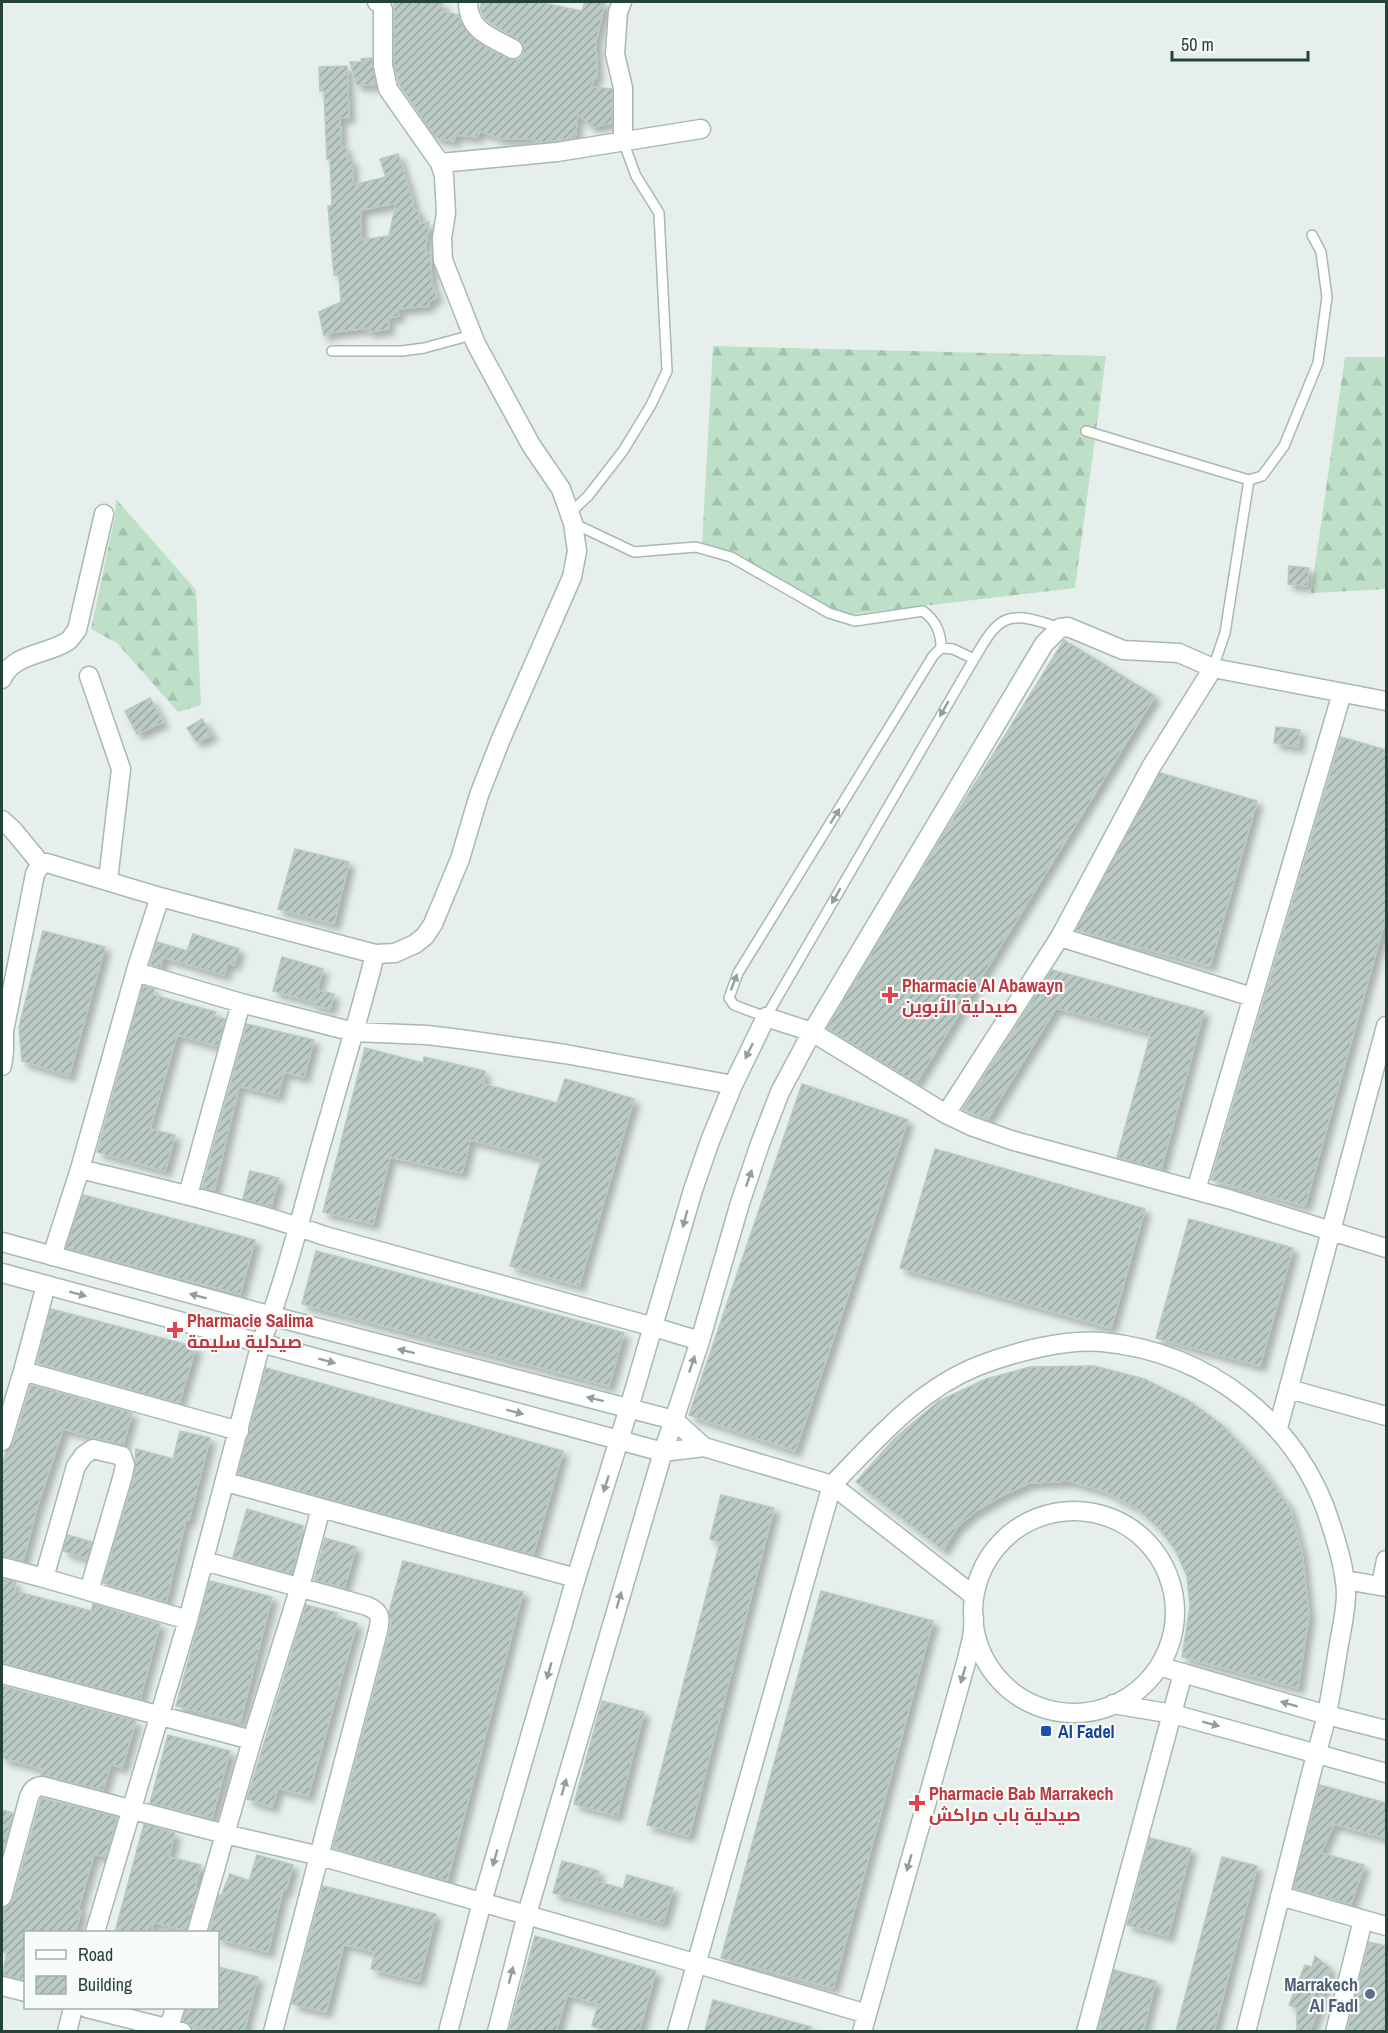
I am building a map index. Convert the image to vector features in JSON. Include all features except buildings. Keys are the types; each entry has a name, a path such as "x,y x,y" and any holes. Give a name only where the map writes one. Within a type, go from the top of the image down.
{"street":[{"path":"2,1066 3,1033 35,874 41,864 47,863 160,897 375,954 395,953 415,944 425,936 433,924 460,859 479,795 501,739 572,577 577,551 572,518 561,489 531,445 492,376 472,335 443,260 442,238 446,213 444,176 440,163 388,89 383,66 384,10 380,2"},
{"path":"468,2 468,13 478,30 513,49"},
{"path":"622,2 618,12 615,54 623,88 624,141"},
{"path":"440,163 557,152 701,129"},
{"path":"2,679 5,670 14,663 69,640 77,630 104,514"},
{"path":"497,2031 527,1914 663,1452 700,1341 740,1203 780,1092 812,1032 1044,644 1060,628 1068,627 1124,650 1179,652 1213,668 1386,701"},
{"path":"946,1114 1060,937 1151,767 1213,668"},
{"path":"88,676 121,769 108,880"},
{"path":"1196,1190 1342,693"},
{"path":"2,820 41,864"},
{"path":"52,1256 81,1169 136,972 160,897"},
{"path":"1060,937 1252,997"},
{"path":"95,1931 188,1620 261,1343 272,1316 364,1003 375,954"},
{"path":"136,972 241,1003 354,1032 426,1035 471,1041 577,1056 733,1085"},
{"path":"188,1195 241,1003"},
{"path":"448,2031 576,1578 620,1440 693,1190 733,1085 766,1017 812,1032 946,1114 970,1126 1014,1142 1196,1190 1386,1248"},
{"path":"1278,1428 1386,1026"},
{"path":"81,1169 188,1195 325,1236 700,1341"},
{"path":"2,1242 272,1316 674,1420 704,1447"},
{"path":"2,1273 663,1452 704,1447 832,1485 974,1596"},
{"path":"2,1441 46,1285"},
{"path":"677,2031 698,1964 832,1485 890,1425 936,1388 976,1367 1011,1354 1043,1347 1100,1342 1141,1348 1192,1365 1242,1396 1278,1428 1300,1456 1320,1491 1345,1580 1345,1609 1327,1715 1246,2031"},
{"path":"23,1371 239,1431"},
{"path":"1289,1389 1386,1416"},
{"path":"44,1578 76,1466 84,1455 93,1449 123,1456 123,1474 89,1591"},
{"path":"226,1482 576,1578"},
{"path":"196,1931 300,1587 321,1508"},
{"path":"1074,1510 1096,1513 1118,1520 1137,1532 1164,1566 1172,1588 1175,1610 1169,1653 1162,1667 1150,1682 1134,1694 1113,1704 1088,1712 1057,1713 1031,1707 1014,1695 984,1656 975,1629 974,1596 984,1566 996,1547 1012,1532 1031,1520 1052,1512 1074,1510"},
{"path":"1345,1580 1384,1586 1386,1560"},
{"path":"204,1561 367,1606 376,1610 379,1615 380,1622 273,2031"},
{"path":"2,1568 188,1620"},
{"path":"2,1897 31,1791 35,1787 42,1786 225,1834 320,1856 527,1914 698,1964 864,2023 967,1659 974,1618"},
{"path":"1162,1667 1386,1730"},
{"path":"1086,2031 1183,1673"},
{"path":"2,1674 252,1740"},
{"path":"1113,1704 1173,1714 1386,1773"},
{"path":"1280,1896 1386,1926"},
{"path":"1335,2031 1364,1920"},
{"path":"2,1986 24,1992"},
{"path":"67,2031 72,2009"},
{"path":"95,2009 176,2029 175,2009"}],"lane":[{"path":"624,141 636,176 659,213 667,371 651,405 624,451 572,518 634,552 696,547 731,557 828,613 855,621 923,611 931,617 941,633 941,648 933,656 738,973 729,998 734,1005 766,1017 974,659 997,625 1012,619 1030,618 1060,628"},
{"path":"1086,431 1250,480 1262,476 1284,446 1318,363 1327,297 1321,252 1312,235"},
{"path":"332,351 402,351 424,348 472,335"},
{"path":"1213,668 1225,633 1250,480"},
{"path":"941,648 953,649 974,659"}],"green space":[{"path":"713,346 1106,356 1075,588 829,617 702,546"},
{"path":"1345,357 1386,357 1386,589 1311,593"},
{"path":"116,499 196,590 201,705 178,712 117,643 91,629 115,516"}],"place":[{"name":"Pharmacie Al Abawayn صيدلية الأبوين","path":"890,995"},
{"name":"Pharmacie Salima صيدلية سليمة","path":"175,1330"},
{"name":"Al Fadel","path":"1046,1731"},
{"name":"Pharmacie Bab Marrakech صيدلية باب مراكش","path":"917,1803"},
{"name":"Marrakech Al Fadl","path":"1370,1994"}]}
